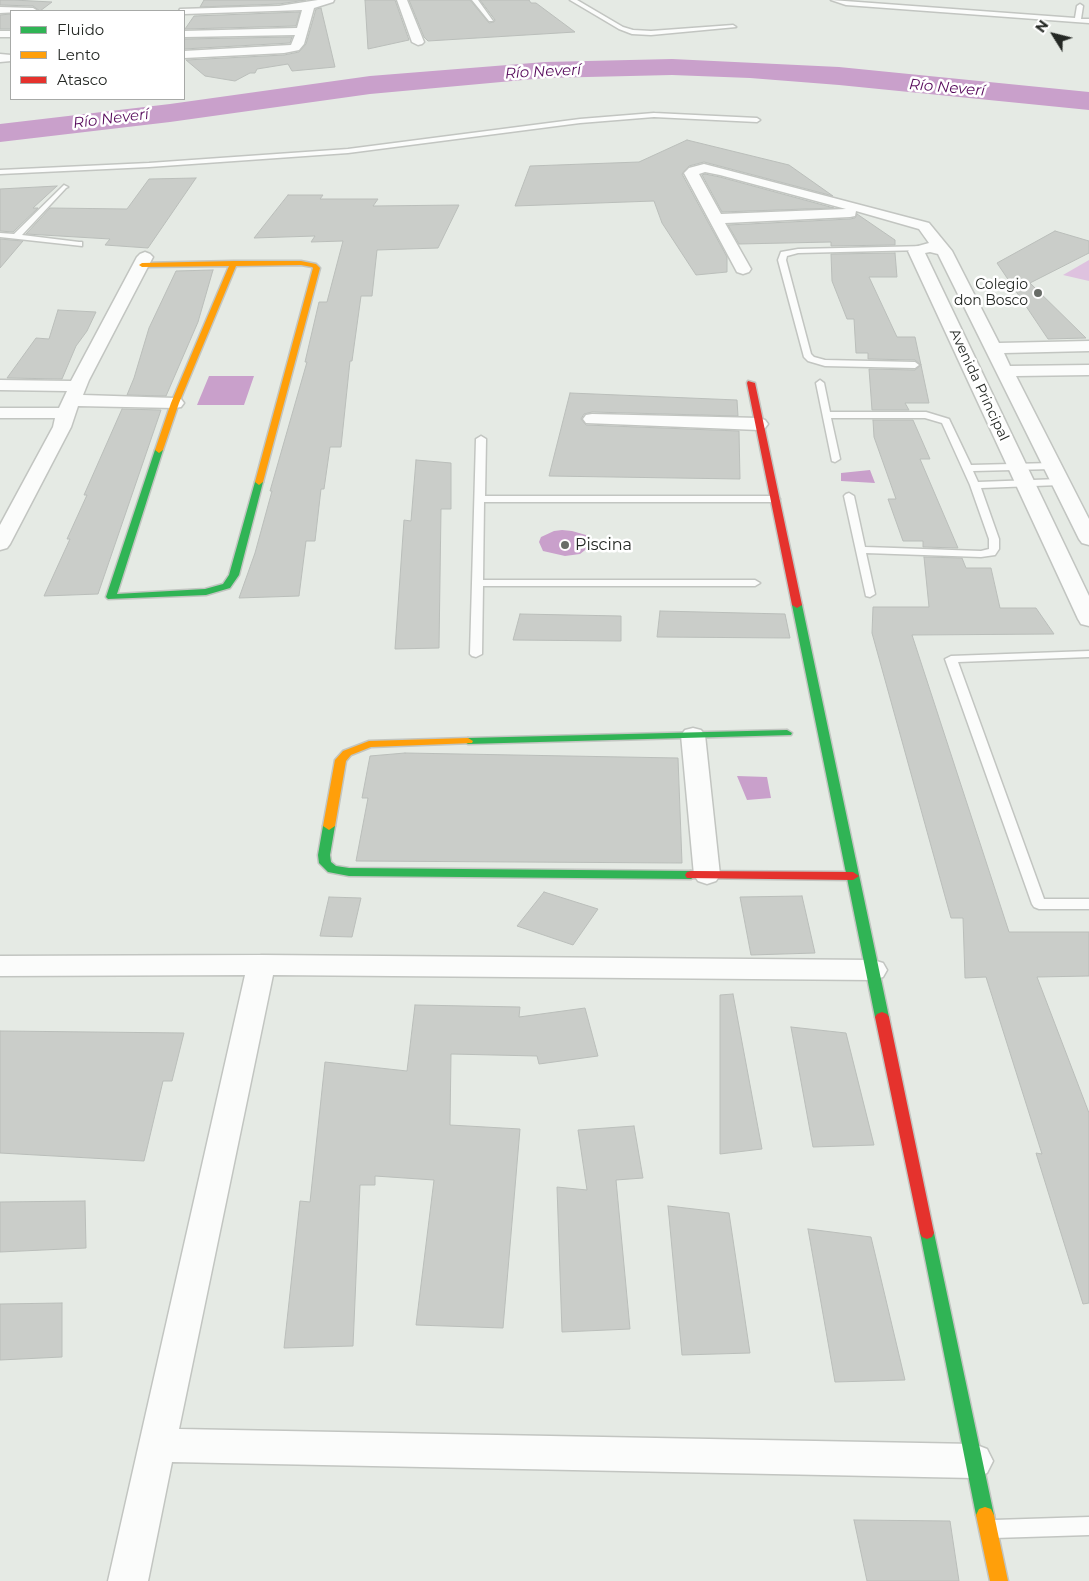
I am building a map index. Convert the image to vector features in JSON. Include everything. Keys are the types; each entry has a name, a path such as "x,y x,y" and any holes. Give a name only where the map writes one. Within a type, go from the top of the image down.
{"street":[{"path":"185,11 279,9 309,6 329,0"},
{"path":"402,0 418,42"},
{"path":"185,55 295,48 302,32 309,6"},
{"path":"185,34 302,32"},
{"name":"Avenida Principal","path":"716,219 691,173 694,171 704,168 721,171 924,226 944,251 1089,539"},
{"path":"743,269 716,219 875,212"},
{"path":"924,248 944,251"},
{"name":"Avenida Principal","path":"924,248 916,251 1089,619"},
{"path":"0,544 62,427 80,380 143,261 301,263 314,265 317,268 234,575 228,586 206,592 111,597 176,403 234,263"},
{"path":"993,348 1089,346"},
{"path":"1005,372 1089,370"},
{"path":"751,383 999,1581"},
{"path":"0,385 72,400 176,403"},
{"path":"0,413 72,400"},
{"path":"592,419 759,424"},
{"path":"787,733 369,744 347,753 341,760 324,856 325,863 332,869 349,872 853,876"},
{"path":"693,735 707,875"},
{"path":"0,966 261,965 873,970"},
{"path":"128,1581 261,965"},
{"path":"158,1444 974,1461"}],"lane":[{"path":"475,0 491,20"},
{"path":"573,0 621,28 632,32 652,33 733,27"},
{"path":"834,0 846,3 1089,21"},
{"path":"1078,20 1080,6"},
{"path":"0,172 149,166 348,151 580,120 645,116 757,120"},
{"path":"16,236 64,187"},
{"path":"0,235 79,244"},
{"path":"915,365 825,363 811,359 807,355 782,260 784,254 798,251 924,248"},
{"path":"820,383 835,459"},
{"path":"826,415 926,415 946,421 975,485 994,539 994,548 990,553 861,550"},
{"path":"476,654 481,439"},
{"path":"975,485 1052,466"},
{"path":"968,468 1060,482"},
{"path":"849,496 870,594"},
{"path":"481,499 775,499"},
{"path":"477,583 754,583"},
{"path":"1089,654 951,659 1039,904 1089,904"},
{"path":"989,1529 1089,1526"}],"shaded area":[{"path":"1089,260 1089,281 1063,275"},
{"path":"209,376 254,376 244,405 197,405"},
{"path":"870,470 875,483 841,481 841,473"},
{"name":"Piscina","path":"562,530 586,535 591,543 589,547 580,554 565,556 543,551 539,542 541,537 554,531"},
{"path":"737,776 767,777 771,798 747,800"}],"building":[{"path":"0,0 52,2 41,10 33,6 0,5"},
{"path":"204,0 306,0 279,4 200,7"},
{"path":"365,0 395,0 409,40 368,49"},
{"path":"409,0 470,0 489,23 495,20 480,0 529,0 531,3 536,3 575,32 428,41 424,37"},
{"path":"321,8 335,67 292,71 288,64 257,69 255,73 250,73 235,81 205,76 186,60 284,55 299,52 306,44 316,9"},
{"path":"300,12 296,26 185,29 194,16"},
{"path":"10,14 10,29 0,29 0,15"},
{"path":"292,37 290,43 185,49 185,39"},
{"path":"687,140 789,165 833,196 704,162 689,166 682,174 727,257 727,272 696,275 662,223 654,201 515,206 530,166 639,162"},
{"path":"705,174 834,208 722,212 702,175"},
{"path":"196,178 148,248 105,245 110,239 26,234 50,208 127,209 149,179"},
{"path":"57,186 33,208 38,208 13,232 0,231 0,189"},
{"path":"288,195 323,195 320,199 378,199 373,206 459,205 438,248 377,250 372,296 361,296 352,361 350,361 341,447 330,447 324,489 321,489 315,541 306,541 299,596 239,598 255,553 272,491 270,491 307,362 305,362 319,302 327,302 343,241 311,242 315,236 254,238"},
{"path":"857,214 895,240 895,245 831,246 831,242 739,244 728,225 850,219 855,218"},
{"path":"1055,231 1089,241 1089,253 1030,283 1086,338 1048,339 997,263"},
{"path":"0,239 23,241 0,268"},
{"path":"895,253 897,277 869,277 897,337 915,337 921,365 915,360 868,359 868,353 856,353 854,319 847,319 832,281 831,254"},
{"path":"213,270 198,322 166,396 127,395 149,328 176,271"},
{"path":"58,310 96,312 87,331 76,346 62,379 7,378 36,338 49,339"},
{"path":"921,365 929,403 905,403 909,410 872,410 869,369 915,370"},
{"path":"570,393 737,400 738,416 592,412 584,414 581,419 586,425 739,431 740,479 549,476"},
{"path":"122,409 161,410 98,594 44,596 70,539 67,539 87,495 84,495"},
{"path":"873,420 913,420 930,459 920,459 958,548 923,547 923,541 903,541 888,499 896,499 874,437"},
{"path":"416,460 451,463 451,509 441,509 439,648 395,649 404,520 411,521"},
{"path":"924,557 962,558 966,568 991,568 1000,608 1036,608 1054,634 912,635 1009,932 1089,932 1089,976 1037,977 1089,1113 1089,1303 1083,1304 1036,1153 1042,1154 986,977 965,978 963,918 951,918 872,633 873,607 929,607"},
{"path":"660,611 785,614 790,638 657,637"},
{"path":"520,614 621,616 621,641 513,640"},
{"path":"405,753 678,758 682,863 356,861 368,798 362,798 370,756"},
{"path":"544,892 598,909 573,945 517,926"},
{"path":"802,896 815,953 751,955 740,897"},
{"path":"329,897 361,898 352,937 320,936"},
{"path":"733,994 762,1149 720,1154 720,995"},
{"path":"415,1005 520,1007 519,1017 585,1008 598,1056 539,1064 537,1056 451,1054 450,1125 520,1129 503,1328 416,1325 434,1180 375,1176 375,1185 360,1185 353,1346 284,1348 300,1201 310,1202 325,1062 407,1071"},
{"path":"791,1027 846,1033 874,1145 813,1147"},
{"path":"0,1031 184,1033 172,1081 163,1081 144,1161 0,1153"},
{"path":"634,1126 643,1178 616,1180 630,1329 562,1332 557,1187 587,1190 578,1130"},
{"path":"85,1201 86,1248 0,1252 0,1202"},
{"path":"668,1206 729,1213 750,1353 682,1355"},
{"path":"808,1229 871,1237 905,1380 835,1382"},
{"path":"62,1303 62,1357 0,1360 0,1304"},
{"path":"854,1520 950,1521 959,1581 867,1581"}],"waterway":[{"name":"Río Neverí","path":"0,133 170,113 370,85 545,70 672,67 750,70 839,76 1089,101"}],"traffic: fast":[{"path":"159,450 111,597 206,592 227,586 234,575 259,482"},
{"path":"797,605 882,1017"},
{"path":"468,741 787,733"},
{"path":"329,826 324,855 325,863 332,869 349,872 691,875"},
{"path":"927,1233 985,1515"}],"traffic: slow":[{"path":"159,450 175,403 234,263"},
{"path":"142,265 301,263 314,265 317,268 259,482"},
{"path":"329,826 341,760 347,753 369,744 468,741"},
{"path":"985,1515 999,1581"}],"traffic: jam":[{"path":"751,383 797,605"},
{"path":"691,875 853,876"},
{"path":"882,1017 927,1233"}],"place":[{"name":"Colegio don Bosco","path":"1038,293"},
{"name":"Piscina","path":"565,545"}]}
